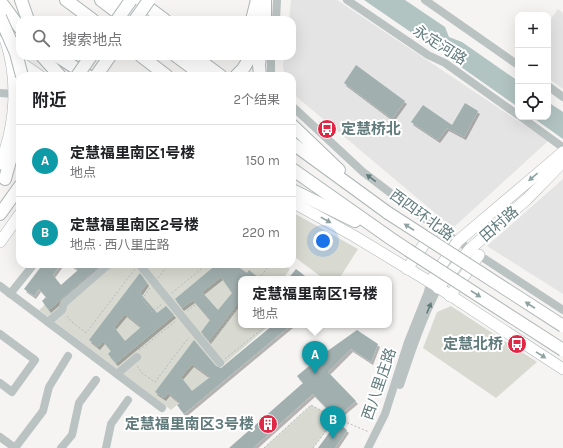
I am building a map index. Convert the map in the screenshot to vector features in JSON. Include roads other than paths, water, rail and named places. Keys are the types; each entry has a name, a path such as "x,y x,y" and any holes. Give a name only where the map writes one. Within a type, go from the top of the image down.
{"highway":[{"path":"66,0 88,16"},
{"path":"101,0 122,16"},
{"path":"138,0 160,16"},
{"path":"138,16 149,0"},
{"path":"253,16 257,0"},
{"path":"265,0 265,16"},
{"path":"0,1 16,23"},
{"path":"118,16 122,1 139,16"},
{"path":"21,2 26,16"},
{"path":"0,17 16,53"},
{"path":"18,60 21,72"},
{"path":"46,60 56,72"},
{"path":"63,60 82,72"},
{"path":"80,72 88,60"},
{"path":"99,72 107,60"},
{"path":"145,60 162,72"},
{"path":"181,60 197,72"},
{"path":"199,60 216,72"},
{"path":"240,72 243,69 257,63"},
{"path":"296,129 375,203"},
{"path":"2,182 16,138"},
{"path":"296,140 315,160"},
{"path":"296,146 388,213 563,326"},
{"path":"2,182 16,163"},
{"path":"296,173 408,250 563,350"},
{"path":"0,214 16,192"},
{"path":"296,192 390,238"}],"main road":[{"path":"0,26 10,55 14,94 13,116 9,138 0,164"},
{"path":"10,55 16,59"},
{"path":"17,60 34,72"},
{"name":"田村路","path":"434,285 458,241 562,149"},
{"name":"田村路","path":"434,285 474,252 563,162"},
{"path":"296,204 354,236 408,269 563,368"},
{"path":"0,242 16,220"},
{"path":"408,269 436,227"},
{"path":"450,296 474,252"}],"street":[{"path":"276,16 277,0"},
{"name":"永定河路","path":"347,0 428,55 445,63 515,113"},
{"name":"永定河路","path":"426,0 515,63"},
{"path":"271,60 271,72"},
{"path":"551,88 563,97"},
{"path":"0,93 14,94"},
{"name":"西四环北路","path":"296,110 362,172 436,227 563,310"},
{"path":"524,120 562,149"},
{"path":"10,294 31,268"},
{"path":"48,322 62,310 64,303 104,268"},
{"path":"142,268 220,363"},
{"name":"西八里庄路","path":"368,448 385,414 408,342 428,292 434,285"},
{"name":"西八里庄路","path":"374,448 394,403 413,348 432,300 434,285"},
{"path":"0,286 162,408"},
{"path":"0,334 35,360 12,392 0,383"},
{"path":"0,437 15,448 43,411 49,387 68,356"},
{"path":"117,374 135,359"},
{"path":"61,448 72,435 80,403 96,380"},
{"path":"106,448 111,424 128,400"}],"place":[{"name":"定慧桥北","path":"327,129"},
{"name":"定慧北桥","path":"517,344"},
{"name":"定慧福里南区1号楼","path":"315,374"},
{"name":"定慧福里南区3号楼","path":"268,424"},
{"name":"定慧福里南区2号楼","path":"333,439"}]}
